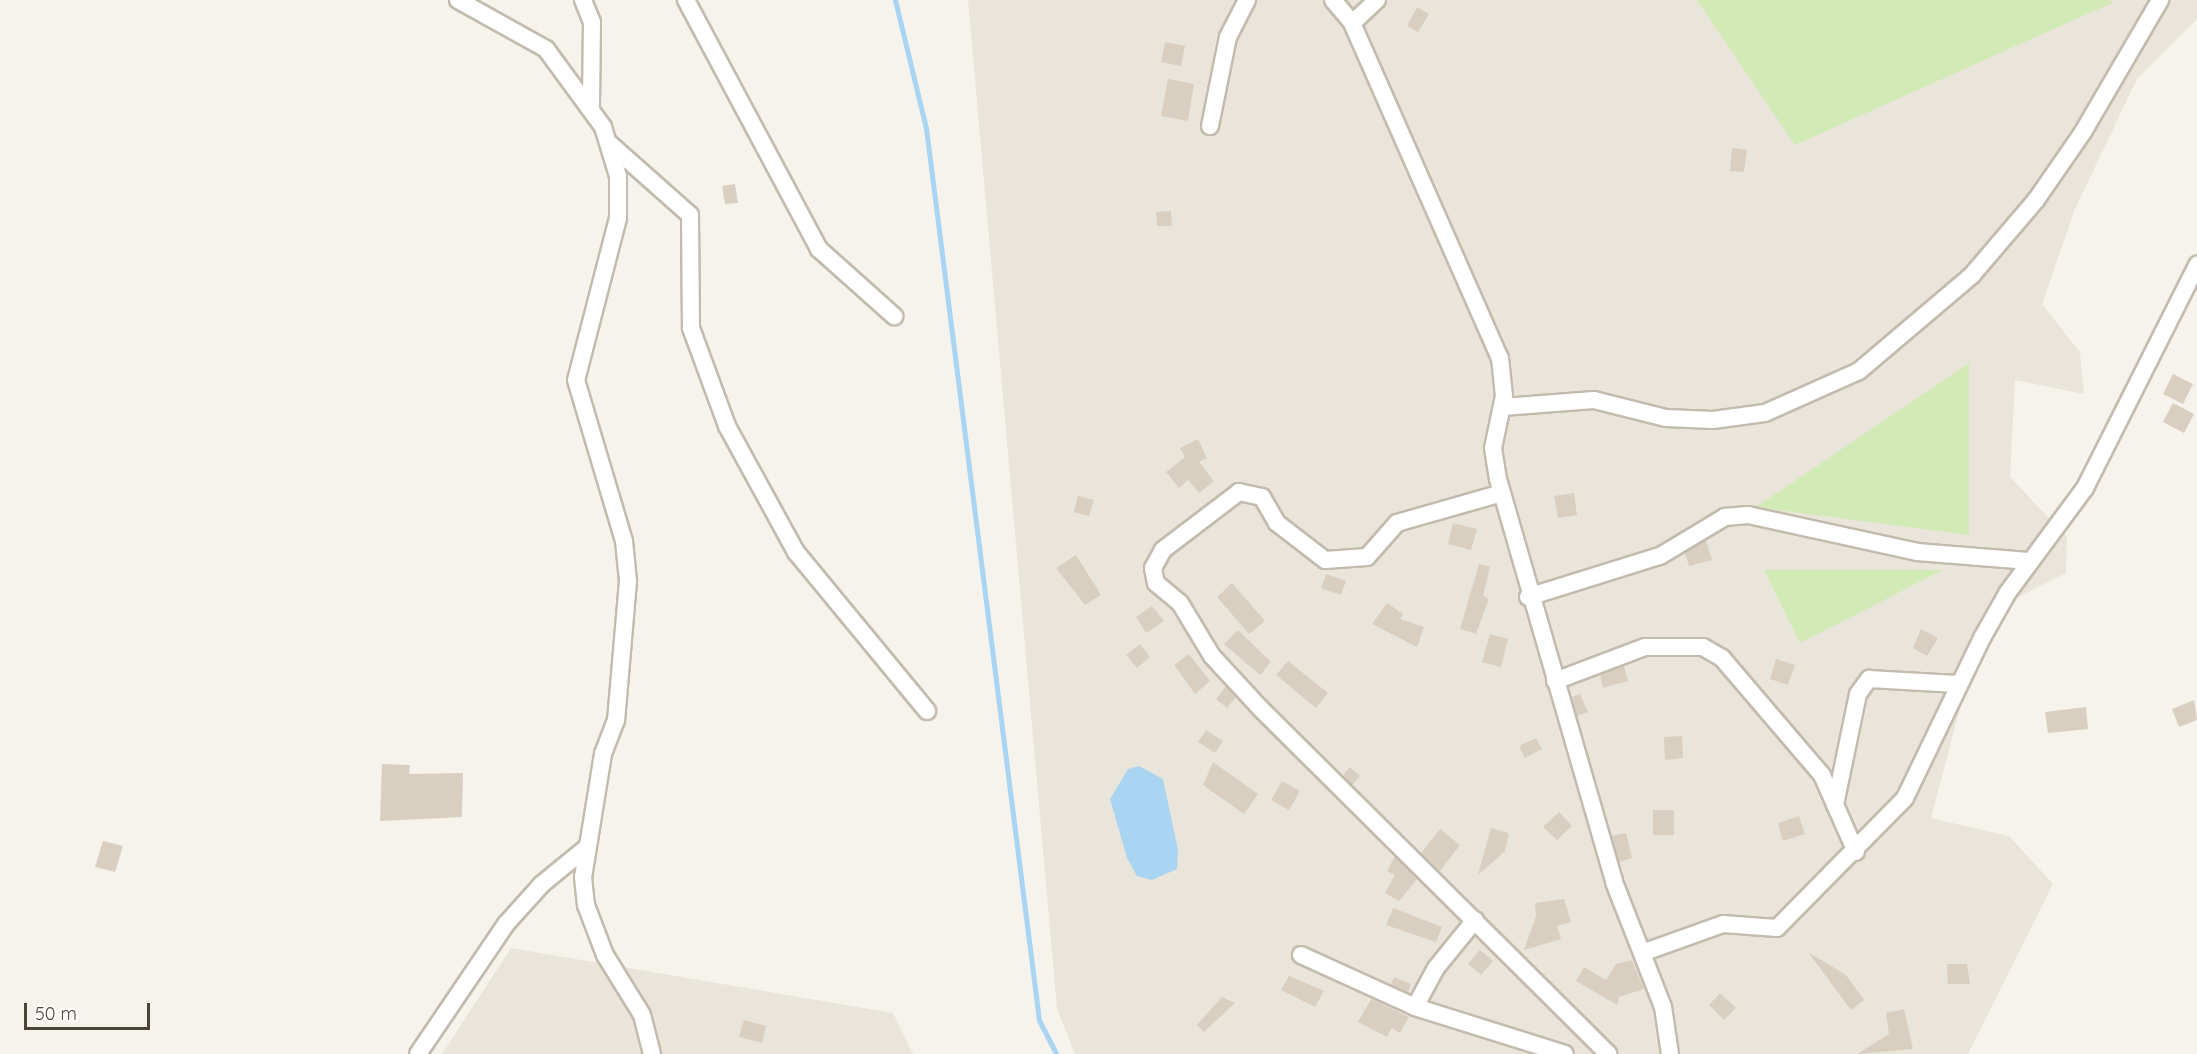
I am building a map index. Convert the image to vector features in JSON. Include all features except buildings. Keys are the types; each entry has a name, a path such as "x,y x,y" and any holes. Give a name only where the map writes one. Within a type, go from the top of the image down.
{"street":[{"path":"458,0 546,49 591,107 608,142 618,176 618,218 576,380 624,541 628,581 616,720 603,753 586,848 586,905 605,955 642,1015 652,1054"},
{"path":"582,0 592,22 591,107"},
{"path":"686,0 819,249 894,316"},
{"path":"1210,126 1228,37 1247,0"},
{"path":"1333,0 1352,23 1487,320 1503,372 1503,407 1493,448 1502,493 1528,597 1614,882 1663,1007 1670,1054"},
{"path":"1352,23 1377,0"},
{"path":"1503,407 1594,400 1666,418 1713,420 1765,413 1859,371 1972,275 2036,200 2112,87 2160,0"},
{"path":"608,142 690,215 690,328 727,426 796,552 927,711"},
{"path":"1642,953 1723,924 1777,928 1856,852 1905,798 1957,684 2030,561 2085,489 2197,265"},
{"path":"1502,493 1397,523 1367,557 1325,560 1277,523 1262,497 1239,492 1163,550 1153,568 1156,583 1180,603 1218,663 1609,1054"},
{"path":"1528,597 1660,556 1711,523 1736,516 1917,552 2030,561"},
{"path":"1555,681 1645,647 1703,647 1722,658 1822,775 1856,852"},
{"path":"1835,805 1858,694 1869,678 1957,684"},
{"path":"418,1054 506,924 542,884 586,848"},
{"path":"1415,1007 1436,968 1475,920"},
{"path":"1301,954 1415,1007 1565,1054"}],"shaded area":[{"path":"968,0 2197,0 2197,19 2137,79 2075,209 2042,304 2080,352 2084,394 2015,380 2010,477 2067,537 2066,573 1997,608 1962,701 1931,818 2009,836 2053,884 1968,1054 1075,1054 1057,1009"},
{"path":"511,948 893,1013 913,1054 442,1054"}],"green space":[{"path":"1697,0 2107,0 2114,2 1795,145"},
{"path":"1969,363 1969,535 1756,507"},
{"path":"1764,570 1943,570 1800,643"}],"water":[{"path":"1139,766 1163,779 1178,850 1177,869 1152,880 1137,876 1127,858 1110,799 1128,769"}],"waterway":[{"path":"895,0 926,128 1039,1020 1056,1054"}]}
